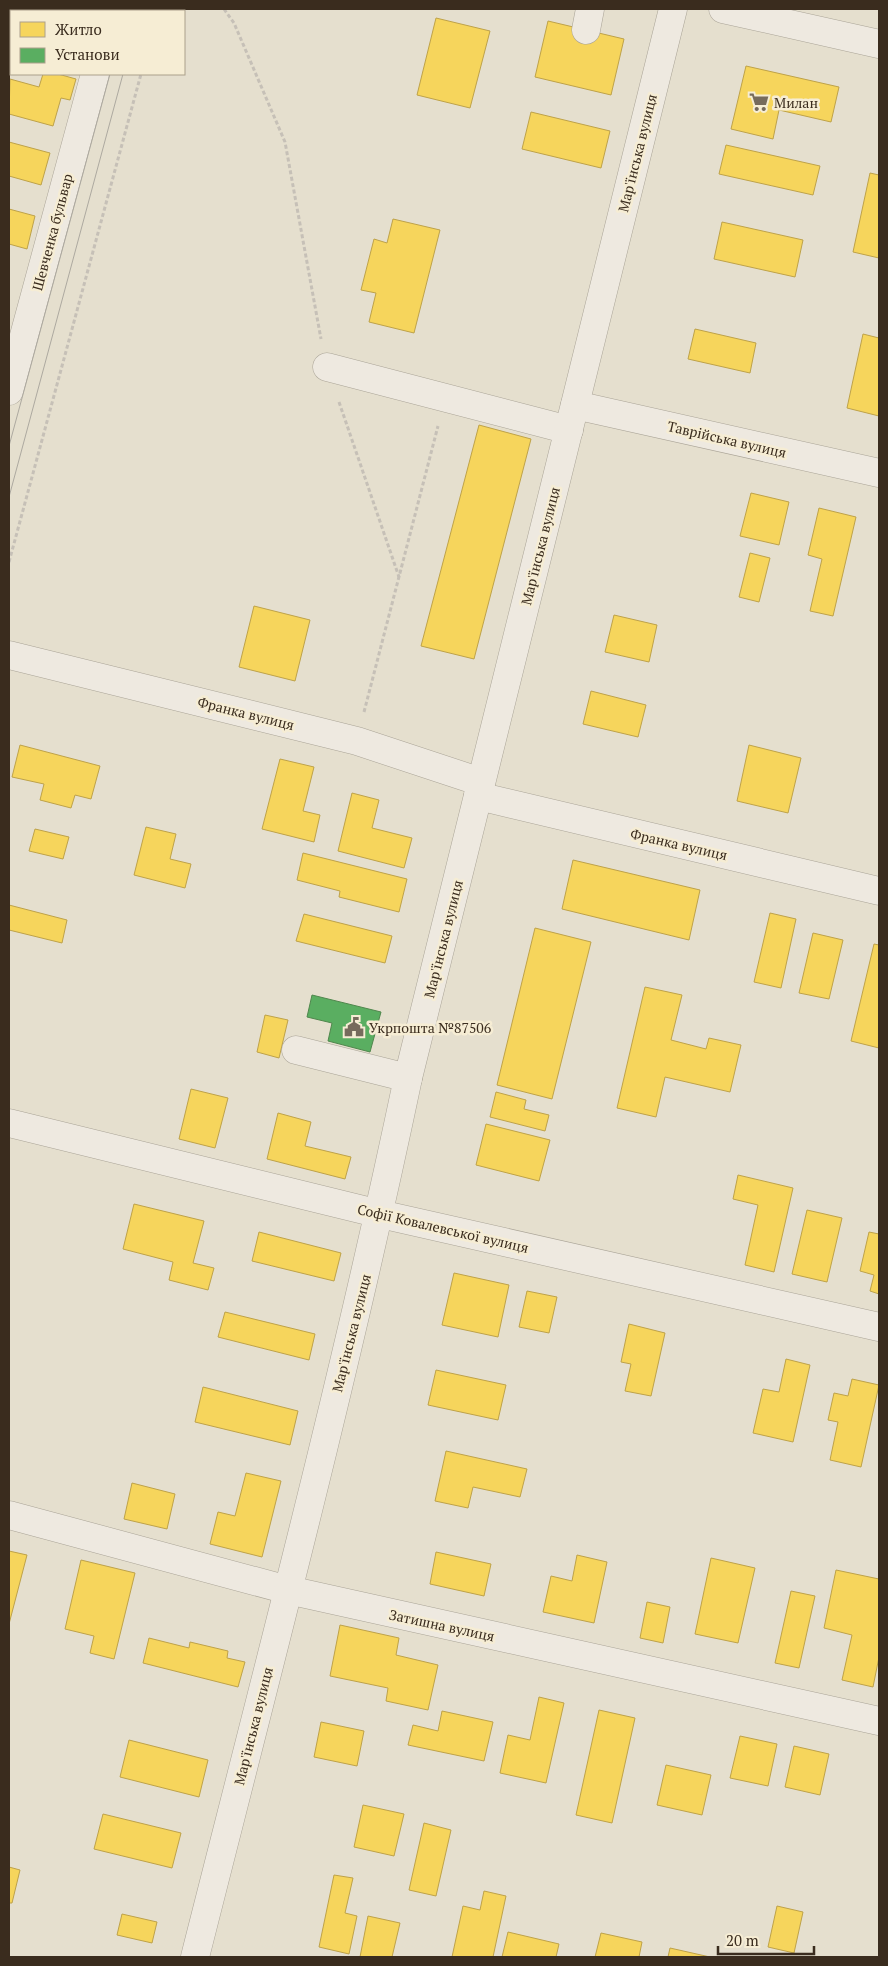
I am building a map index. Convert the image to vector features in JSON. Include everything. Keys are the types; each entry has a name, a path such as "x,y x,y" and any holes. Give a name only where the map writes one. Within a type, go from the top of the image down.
{"street":[{"name":"Мар'їнська вулиця","path":"195,1957 288,1590 380,1214 408,1078 673,9"},
{"path":"722,9 879,44"},
{"name":"Шевченка бульвар","path":"9,391 95,75"},
{"name":"Таврійська вулиця","path":"327,368 445,398 572,418 879,474"},
{"name":"Франка вулиця","path":"9,654 357,741 480,789 879,891"},
{"path":"296,1050 408,1078"},
{"name":"Софії Ковалевської вулиця","path":"9,1124 380,1214 879,1327"},
{"name":"Затишна вулиця","path":"9,1515 288,1590 879,1721"}],"path":[{"path":"224,9 234,23 285,142 327,368 399,577"},
{"path":"9,562 141,75"},
{"path":"357,741 445,398"}],"building: Житло":[{"path":"27,9 95,9 94,10"},
{"path":"436,18 490,31 470,108 417,95"},
{"path":"548,21 624,39 611,95 535,77"},
{"path":"746,66 839,87 831,122 779,110 773,139 731,129"},
{"path":"43,75 62,75 76,79 70,100 61,98 53,126 9,114 10,79 39,87"},
{"path":"531,112 610,131 601,168 522,149"},
{"path":"9,142 50,153 41,185 9,176"},
{"path":"726,145 820,166 813,195 719,174"},
{"path":"870,173 879,175 879,258 853,252"},
{"path":"9,209 35,216 27,249 9,244"},
{"path":"393,219 440,230 414,333 369,322 376,293 361,290 374,239 387,243"},
{"path":"722,222 803,240 795,277 714,259"},
{"path":"695,329 756,343 750,373 688,359"},
{"path":"863,334 879,338 879,416 847,408"},
{"path":"479,425 531,439 474,659 421,646"},
{"path":"751,493 789,502 779,545 740,536"},
{"path":"819,508 856,517 833,616 810,611 822,559 808,555"},
{"path":"750,553 770,558 759,602 739,597"},
{"path":"254,606 310,620 295,681 239,667"},
{"path":"614,615 657,625 649,662 605,652"},
{"path":"591,691 646,705 638,737 583,724"},
{"path":"20,745 100,766 91,799 75,795 71,808 40,800 44,784 12,777"},
{"path":"749,745 801,758 788,813 737,801"},
{"path":"280,759 314,767 303,811 320,815 314,842 262,829"},
{"path":"352,793 379,800 372,828 412,838 404,868 338,851"},
{"path":"146,827 176,834 170,859 191,864 185,888 134,875"},
{"path":"35,829 69,837 63,859 29,851"},
{"path":"303,853 407,879 399,912 339,897 340,891 297,880"},
{"path":"573,860 700,890 689,940 562,909"},
{"path":"9,905 67,920 62,943 9,930"},
{"path":"770,913 796,919 781,988 754,982"},
{"path":"304,914 392,936 385,963 296,941"},
{"path":"535,928 591,942 552,1099 497,1085"},
{"path":"813,933 843,940 829,999 799,993"},
{"path":"874,944 879,945 879,1048 851,1041"},
{"path":"645,987 682,995 671,1040 706,1049 709,1038 741,1045 730,1092 665,1077 656,1117 617,1108"},
{"path":"265,1015 288,1020 279,1058 257,1052"},
{"path":"191,1089 228,1098 215,1148 179,1139"},
{"path":"496,1092 526,1100 524,1109 549,1115 545,1131 490,1117"},
{"path":"278,1113 311,1122 305,1146 351,1157 345,1179 267,1159"},
{"path":"486,1124 550,1140 539,1181 476,1165"},
{"path":"738,1175 793,1188 774,1272 745,1265 758,1205 733,1199"},
{"path":"134,1204 204,1221 193,1263 214,1268 208,1290 169,1280 173,1262 123,1249"},
{"path":"807,1210 842,1218 827,1282 792,1274"},
{"path":"259,1232 341,1253 334,1281 252,1261"},
{"path":"869,1232 879,1234 879,1294 870,1291 874,1275 860,1271"},
{"path":"454,1273 509,1285 498,1337 442,1325"},
{"path":"527,1291 557,1297 549,1333 519,1327"},
{"path":"225,1312 315,1334 309,1360 218,1337"},
{"path":"629,1324 665,1333 651,1396 625,1391 631,1364 621,1362"},
{"path":"786,1359 810,1365 793,1442 753,1433 763,1389 779,1392"},
{"path":"436,1370 506,1385 498,1420 428,1405"},
{"path":"852,1379 879,1385 861,1467 830,1460 838,1422 828,1420 834,1393 848,1396"},
{"path":"203,1387 298,1411 290,1445 195,1422"},
{"path":"446,1451 527,1469 520,1497 473,1487 468,1508 435,1501"},
{"path":"246,1473 281,1481 262,1557 210,1544 218,1512 235,1516"},
{"path":"132,1483 175,1494 167,1529 124,1519"},
{"path":"9,1551 27,1555 9,1624"},
{"path":"436,1552 491,1564 484,1596 430,1584"},
{"path":"577,1555 607,1562 594,1623 543,1612 551,1576 572,1581"},
{"path":"711,1558 755,1568 738,1643 695,1634"},
{"path":"81,1560 135,1573 114,1659 90,1653 94,1636 65,1629"},
{"path":"836,1570 879,1579 879,1657 873,1687 842,1680 852,1635 824,1628"},
{"path":"791,1591 815,1596 799,1668 775,1663"},
{"path":"647,1602 670,1607 663,1643 640,1638"},
{"path":"340,1625 399,1638 396,1655 438,1665 428,1710 386,1701 388,1688 330,1676"},
{"path":"149,1638 189,1648 190,1642 228,1651 227,1658 245,1662 238,1687 143,1663"},
{"path":"539,1697 564,1703 546,1783 500,1773 508,1735 530,1740"},
{"path":"599,1710 635,1718 612,1823 576,1815"},
{"path":"442,1711 493,1722 484,1761 408,1745 413,1725 438,1731"},
{"path":"321,1722 364,1731 357,1766 314,1757"},
{"path":"740,1736 777,1744 768,1786 730,1778"},
{"path":"129,1740 208,1760 199,1797 120,1777"},
{"path":"794,1746 829,1754 820,1795 785,1787"},
{"path":"666,1765 711,1775 702,1815 657,1805"},
{"path":"363,1805 404,1814 394,1856 354,1847"},
{"path":"103,1814 181,1833 172,1868 94,1849"},
{"path":"424,1823 451,1830 436,1896 409,1890"},
{"path":"9,1867 20,1870 12,1903 9,1903"},
{"path":"334,1875 353,1878 345,1913 357,1916 349,1954 319,1947"},
{"path":"484,1891 506,1896 493,1957 452,1957 463,1906 480,1910"},
{"path":"777,1906 803,1912 794,1953 768,1947"},
{"path":"122,1914 157,1922 152,1943 117,1935"},
{"path":"368,1916 400,1923 392,1957 360,1957"},
{"path":"508,1932 559,1944 556,1957 502,1957"},
{"path":"601,1933 642,1942 639,1957 595,1957"},
{"path":"670,1948 710,1957 668,1957"}],"building: Установи":[{"path":"312,995 381,1012 370,1052 328,1041 332,1023 307,1017"}],"tram line":[{"path":"9,446 110,75"},
{"path":"9,497 123,75"}],"place":[{"name":"Милан","path":"759,102"},
{"name":"Укрпошта №87506","path":"354,1027"}]}
